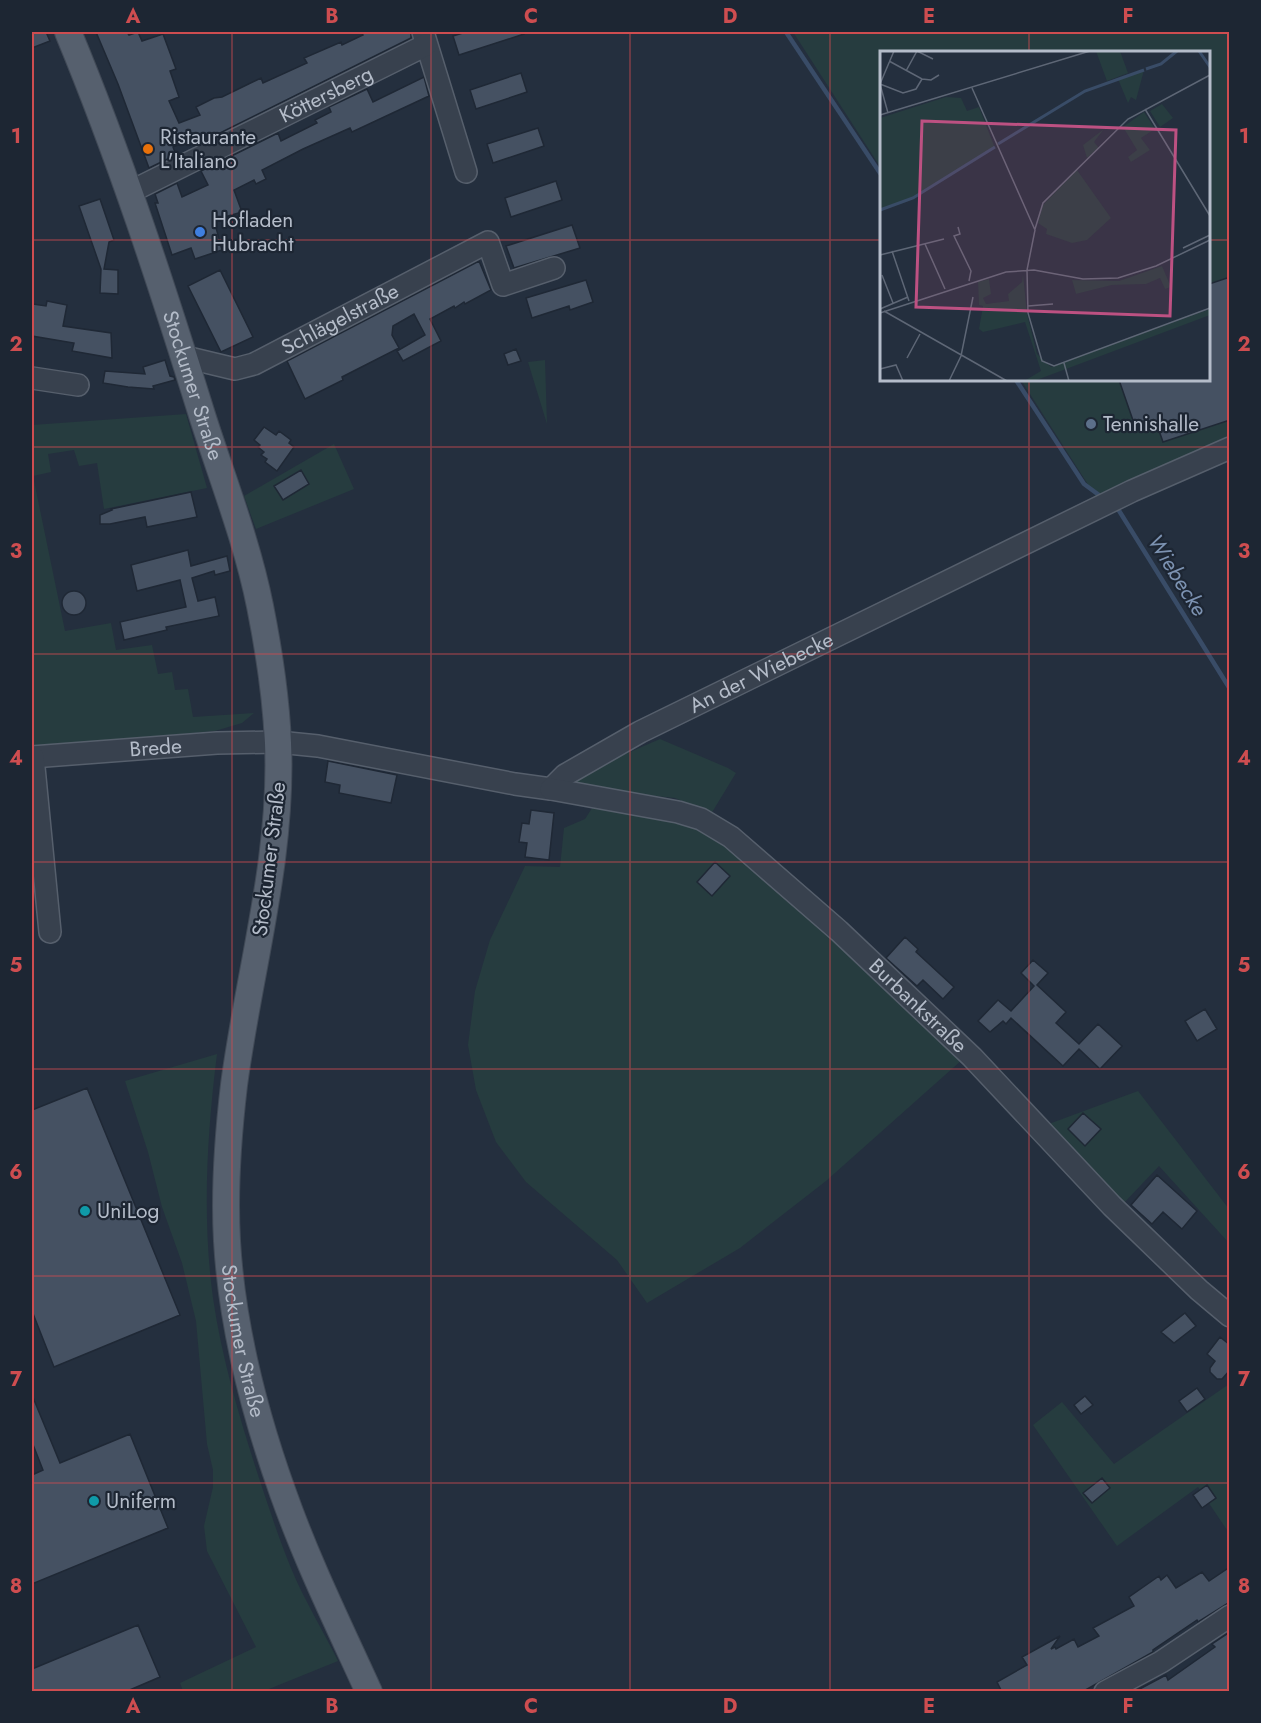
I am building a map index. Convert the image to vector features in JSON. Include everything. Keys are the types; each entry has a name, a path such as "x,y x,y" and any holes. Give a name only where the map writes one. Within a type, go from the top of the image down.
{"main road":[{"name":"Stockumer Straße","path":"68,32 91,86 130,192 243,541 259,603 274,690 279,788 266,907 242,1036 230,1127 226,1185 227,1241 244,1362 262,1430 284,1495 312,1565 369,1692"}],"street":[{"name":"Köttersberg","path":"130,192 425,38"},
{"path":"425,38 466,172"},
{"name":"Schlägelstraße","path":"185,357 235,369 254,364 488,242 503,285 554,268"},
{"path":"32,378 78,385"},
{"name":"An der Wiebecke","path":"551,789 565,775 640,732 1132,491 1230,448"},
{"path":"278,742 318,746 551,789"},
{"name":"Brede","path":"50,932 32,757 217,743 278,742"},
{"name":"Burbankstraße","path":"551,789 678,812 701,819 731,837 839,931 972,1057 1113,1206 1199,1290 1230,1316"},
{"path":"1105,1692 1161,1662 1230,1616"}],"green space":[{"path":"793,32 1229,32 1229,436 1096,497 1022,381 1210,381 1210,51 880,51 880,166"},
{"path":"545,360 547,424 528,362"},
{"path":"186,414 207,488 104,509 97,463 79,466 74,450 48,454 51,472 33,476 65,631 111,623 116,650 152,645 158,674 172,672 175,690 188,689 193,717 254,713 242,723 215,731 32,748 32,425"},
{"path":"334,444 354,489 256,529 244,496"},
{"path":"660,739 736,773 711,814 675,798 582,788 574,782 575,776"},
{"path":"594,805 678,820 728,843 963,1059 826,1181 740,1248 647,1303 617,1260 526,1182 496,1142 476,1090 468,1045 475,991 490,940 525,866 560,867 564,828 585,819"},
{"path":"217,1054 208,1145 207,1207 213,1298 221,1344 245,1434 282,1546 302,1592 338,1661 264,1691 183,1691 180,1683 256,1647 207,1551 204,1526 213,1487 213,1470 207,1444 196,1321 182,1263 162,1207 148,1152 125,1081"},
{"path":"1138,1091 1229,1209 1229,1243 1159,1166 1122,1205 1046,1125"},
{"path":"1229,1384 1229,1533 1198,1487 1117,1546 1033,1425 1062,1402 1114,1464"}],"building":[{"path":"32,32 46,32 50,41 32,48"},
{"path":"96,32 127,32 129,35 138,32 142,41 163,34 176,69 170,71 179,97 169,101 179,123 200,115 196,107 214,98 222,97 261,78 263,83 307,63 304,58 363,35 361,32 411,32 411,38 212,137 210,133 173,147 176,155 149,168"},
{"path":"466,32 523,32 524,34 459,55 453,36"},
{"path":"521,73 527,92 476,109 470,90"},
{"path":"424,77 429,96 352,132 350,128 303,149 262,170 266,179 256,184 254,180 234,190 242,212 214,220 222,250 195,259 191,248 172,255 155,203 158,203 155,194 177,183 182,197 208,185 201,171 278,133 281,141 317,123 315,120 331,112 329,107 367,89 373,102"},
{"path":"538,128 544,146 493,163 487,144"},
{"path":"556,181 562,200 511,217 505,198"},
{"path":"100,199 114,240 109,242 104,269 118,270 118,294 100,293 101,269 79,206"},
{"path":"572,225 580,248 514,268 506,246"},
{"path":"479,261 491,290 430,319 441,341 403,361 397,351 425,335 414,314 393,326 392,335 399,348 305,399 287,361"},
{"path":"220,270 253,337 221,352 188,286"},
{"path":"1230,277 1230,420 1163,442 1156,422 1136,429 1119,381 1210,381 1210,284"},
{"path":"586,280 593,302 570,310 569,306 532,318 526,298"},
{"path":"47,301 67,305 63,326 111,333 112,358 72,351 74,343 32,336 33,304 46,306"},
{"path":"516,349 521,361 508,365 504,354"},
{"path":"165,360 170,376 175,380 153,386 154,389 103,383 105,371 145,374 143,367"},
{"path":"264,427 276,435 279,431 291,440 289,443 294,447 277,471 265,462 267,459 261,455 264,452 254,440"},
{"path":"301,470 309,484 283,500 274,486"},
{"path":"191,492 197,517 147,527 145,517 100,524 100,515 111,509"},
{"path":"188,550 191,566 227,556 230,571 215,575 214,571 192,578 198,601 215,597 219,616 166,627 167,630 124,640 120,622 186,607 180,580 137,591 131,565"},
{"path":"74,591 83,594 86,603 83,612 74,615 65,612 62,603 65,594"},
{"path":"328,761 397,775 391,803 339,793 340,785 325,782"},
{"path":"531,810 554,813 549,860 525,857 527,843 519,842 522,823 529,824"},
{"path":"715,862 730,876 712,896 697,882"},
{"path":"905,937 918,949 916,952 954,987 943,999 923,980 917,986 886,958"},
{"path":"1033,960 1048,973 1037,985 1066,1012 1056,1023 1079,1044 1098,1024 1122,1046 1100,1069 1079,1049 1063,1066 1011,1018 1006,1024 1003,1021 990,1032 978,1021 998,1000 1011,1011 1034,986 1021,973"},
{"path":"1205,1009 1217,1029 1197,1041 1185,1021"},
{"name":"UniLog","path":"87,1088 180,1315 54,1367 32,1311 32,1110"},
{"path":"1083,1113 1101,1129 1085,1146 1068,1129"},
{"path":"1157,1175 1197,1211 1182,1229 1163,1212 1152,1224 1131,1205"},
{"path":"1185,1313 1196,1326 1174,1343 1161,1332"},
{"path":"1220,1337 1230,1345 1230,1370 1222,1379 1217,1379 1210,1372 1215,1361 1207,1354"},
{"path":"1197,1388 1205,1399 1187,1412 1179,1401"},
{"name":"Uniferm","path":"32,1395 60,1463 130,1434 168,1528 32,1584 32,1475 43,1470 32,1442"},
{"path":"1085,1396 1093,1405 1081,1414 1074,1405"},
{"path":"1102,1478 1110,1488 1092,1503 1083,1493"},
{"path":"1207,1485 1216,1498 1202,1508 1193,1495"},
{"path":"1230,1567 1230,1602 1198,1622 1197,1620 1153,1652 1082,1692 1002,1692 997,1682 1027,1665 1022,1657 1060,1636 1051,1649 1055,1647 1056,1649 1074,1639 1078,1647 1099,1636 1093,1628 1134,1606 1129,1597 1159,1576 1161,1580 1167,1575 1176,1588 1202,1572 1209,1581"},
{"path":"138,1625 160,1677 125,1692 32,1692 32,1669"},
{"path":"1230,1632 1230,1692 1134,1692 1166,1675 1168,1680 1215,1647 1212,1644"}],"waterway":[{"name":"Wiebecke","path":"786,32 880,173"},
{"name":"Wiebecke","path":"1017,381 1084,484 1103,498"},
{"name":"Wiebecke","path":"1118,509 1230,689"}],"place":[{"name":"Ristaurante L'Italiano","path":"148,149"},
{"name":"Hofladen Hubracht","path":"200,232"},
{"name":"Tennishalle","path":"1091,424"},
{"name":"UniLog","path":"85,1211"},
{"name":"Uniferm","path":"94,1501"}]}
